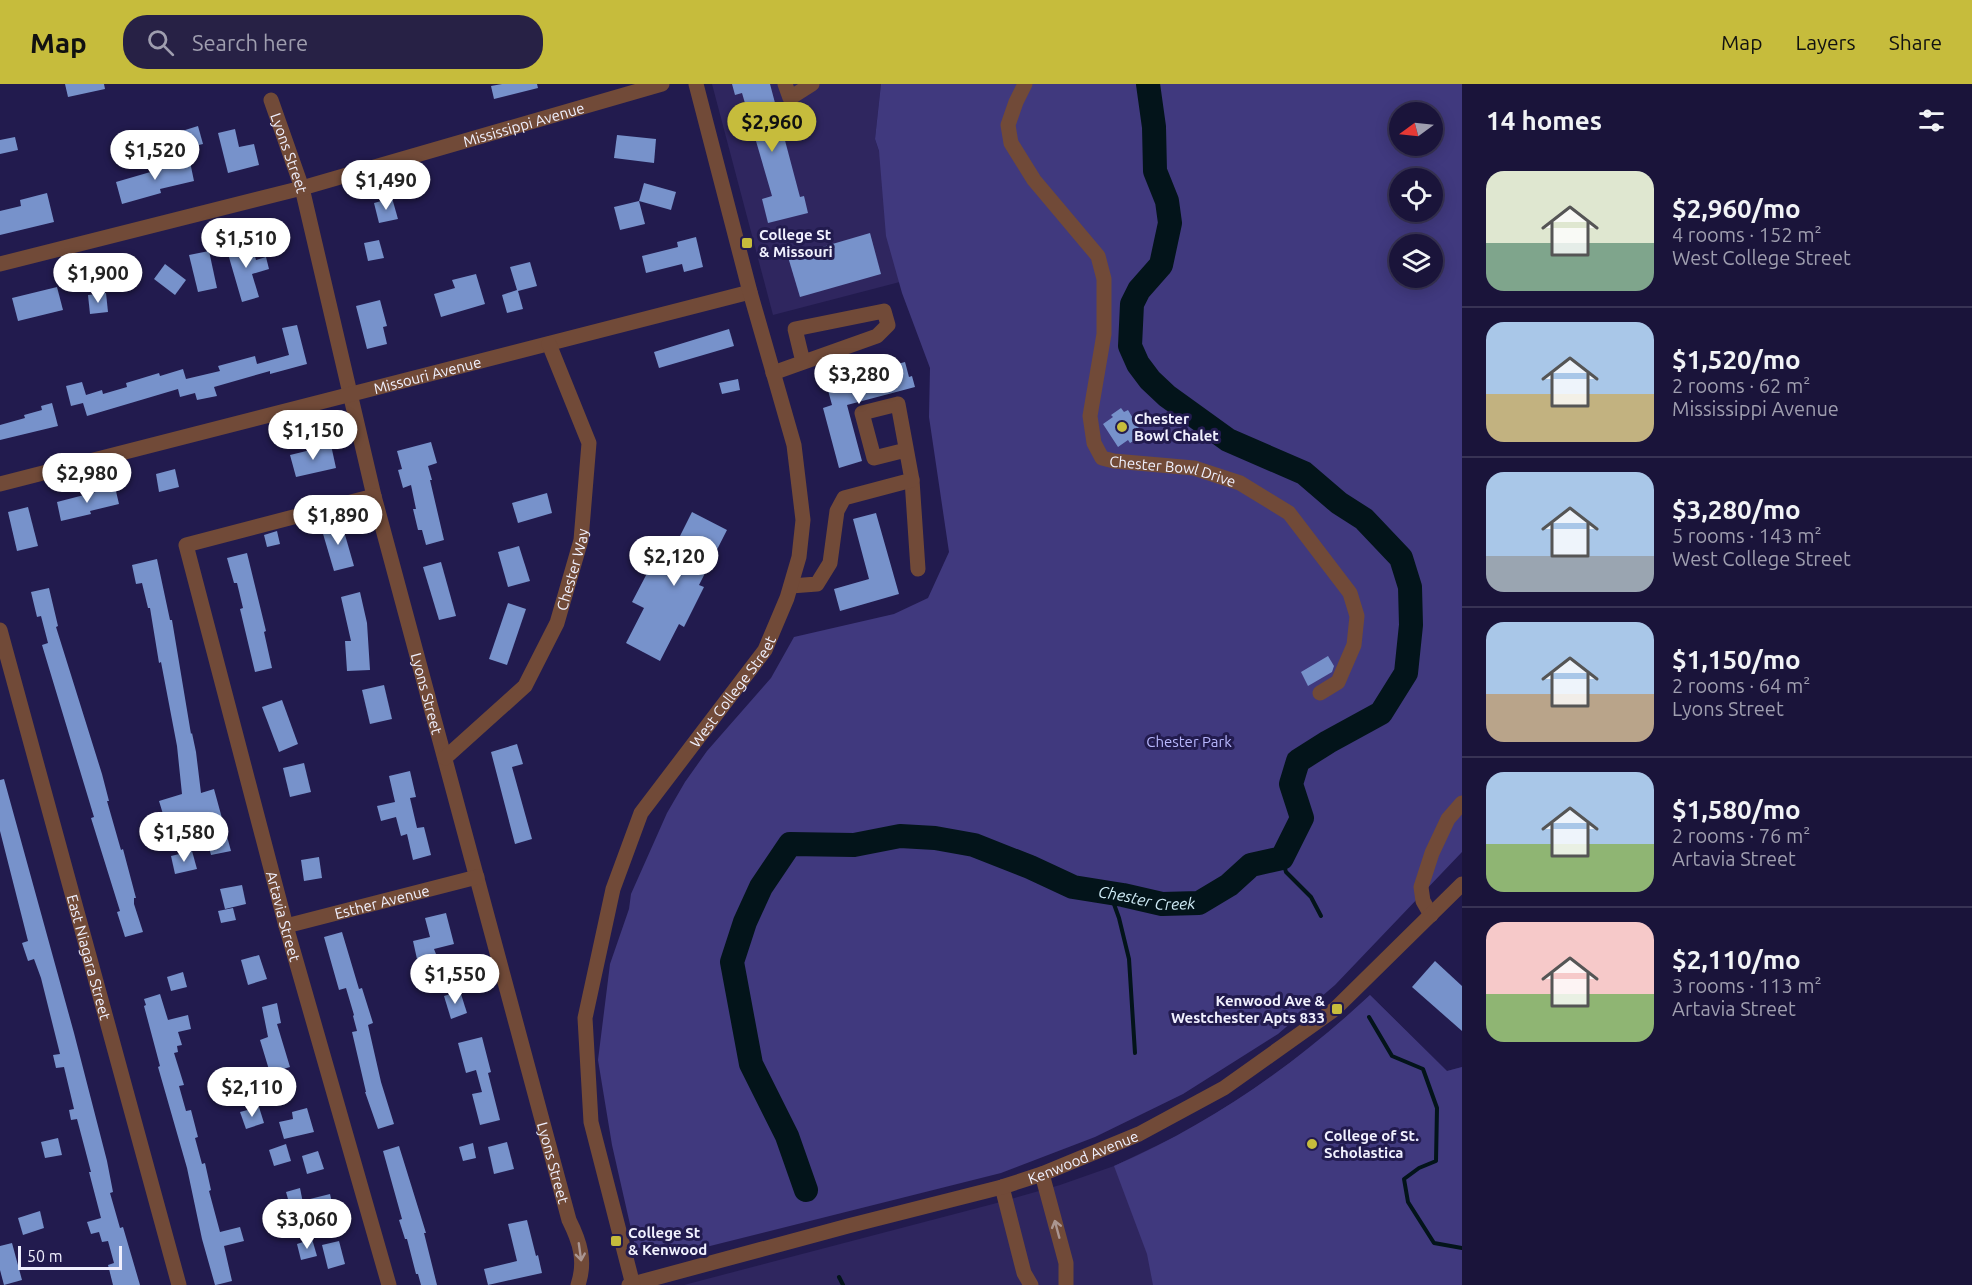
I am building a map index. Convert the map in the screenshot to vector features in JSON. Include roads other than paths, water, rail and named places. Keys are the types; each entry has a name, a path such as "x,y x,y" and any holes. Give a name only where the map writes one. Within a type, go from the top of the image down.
{"street":[{"name":"Mississippi Avenue","path":"0,264 302,188 662,84"},
{"name":"West College Street","path":"632,1285 591,1122 585,1018 613,889 641,813 765,650 791,586 799,557 803,520 794,445 750,292 696,84"},
{"path":"785,84 790,98 812,84"},
{"name":"Chester Bowl Drive","path":"1025,84 1008,125 1011,143 1034,180 1098,256 1104,279 1104,334 1090,416 1094,443 1102,458 1194,468 1240,483 1289,513 1350,593 1357,616 1354,645 1338,682 1320,693"},
{"name":"Lyons Street","path":"271,100 302,188 374,496 569,1220 582,1254 578,1285"},
{"name":"Missouri Avenue","path":"0,484 750,292"},
{"path":"773,373 878,336 888,325 884,311 795,329 803,362"},
{"name":"Chester Way","path":"445,758 525,686 557,623 581,540 589,442 549,344"},
{"path":"906,450 912,480 918,568"},
{"path":"791,586 817,584 830,563 837,511 844,498 912,480"},
{"name":"Artavia Street","path":"374,496 186,545 286,926 389,1285"},
{"name":"East Niagara Street","path":"0,630 179,1285"},
{"path":"1431,915 1423,901 1421,887 1423,879 1448,819 1462,803"},
{"name":"Esther Avenue","path":"286,926 477,877"},
{"name":"Kenwood Avenue","path":"632,1285 848,1226 1002,1188 1139,1134 1224,1088 1335,1009 1462,884"},
{"path":"1042,1174 1066,1263 1066,1285"},
{"path":"1002,1188 1024,1273 1031,1285"}],"waterway":[{"name":"Chester Creek","path":"806,1190 787,1136 751,1064 732,962 745,922 761,887 790,844 854,845 900,836 935,838 974,845 1073,887 1162,904 1199,903 1229,885 1251,865 1282,858 1302,818 1291,784 1298,761 1381,713 1406,673 1411,625 1410,587 1401,558 1364,519 1339,503 1304,473 1228,440 1167,396 1150,380 1138,364 1130,346 1132,304 1139,290 1161,265 1170,223 1167,201 1155,171 1154,127 1148,84"},
{"path":"1282,858 1286,872 1311,897 1321,916"},
{"path":"1110,893 1129,959 1135,1053"},
{"path":"1369,1017 1392,1056 1423,1069 1437,1108 1436,1161 1419,1168 1404,1179 1408,1202 1434,1243 1462,1248"},
{"name":"Chester Creek","path":"839,1277 843,1285"}],"place":[{"name":"College St & Missouri","path":"747,243"},
{"name":"Chester Bowl Chalet","path":"1122,427"},
{"name":"Kenwood Ave & Westchester Apts 833","path":"1337,1009"},
{"name":"College of St. Scholastica","path":"1312,1144"},
{"name":"College St & Kenwood","path":"616,1241"}],"park label":[{"name":"Chester Park","path":"1189,741"}]}
